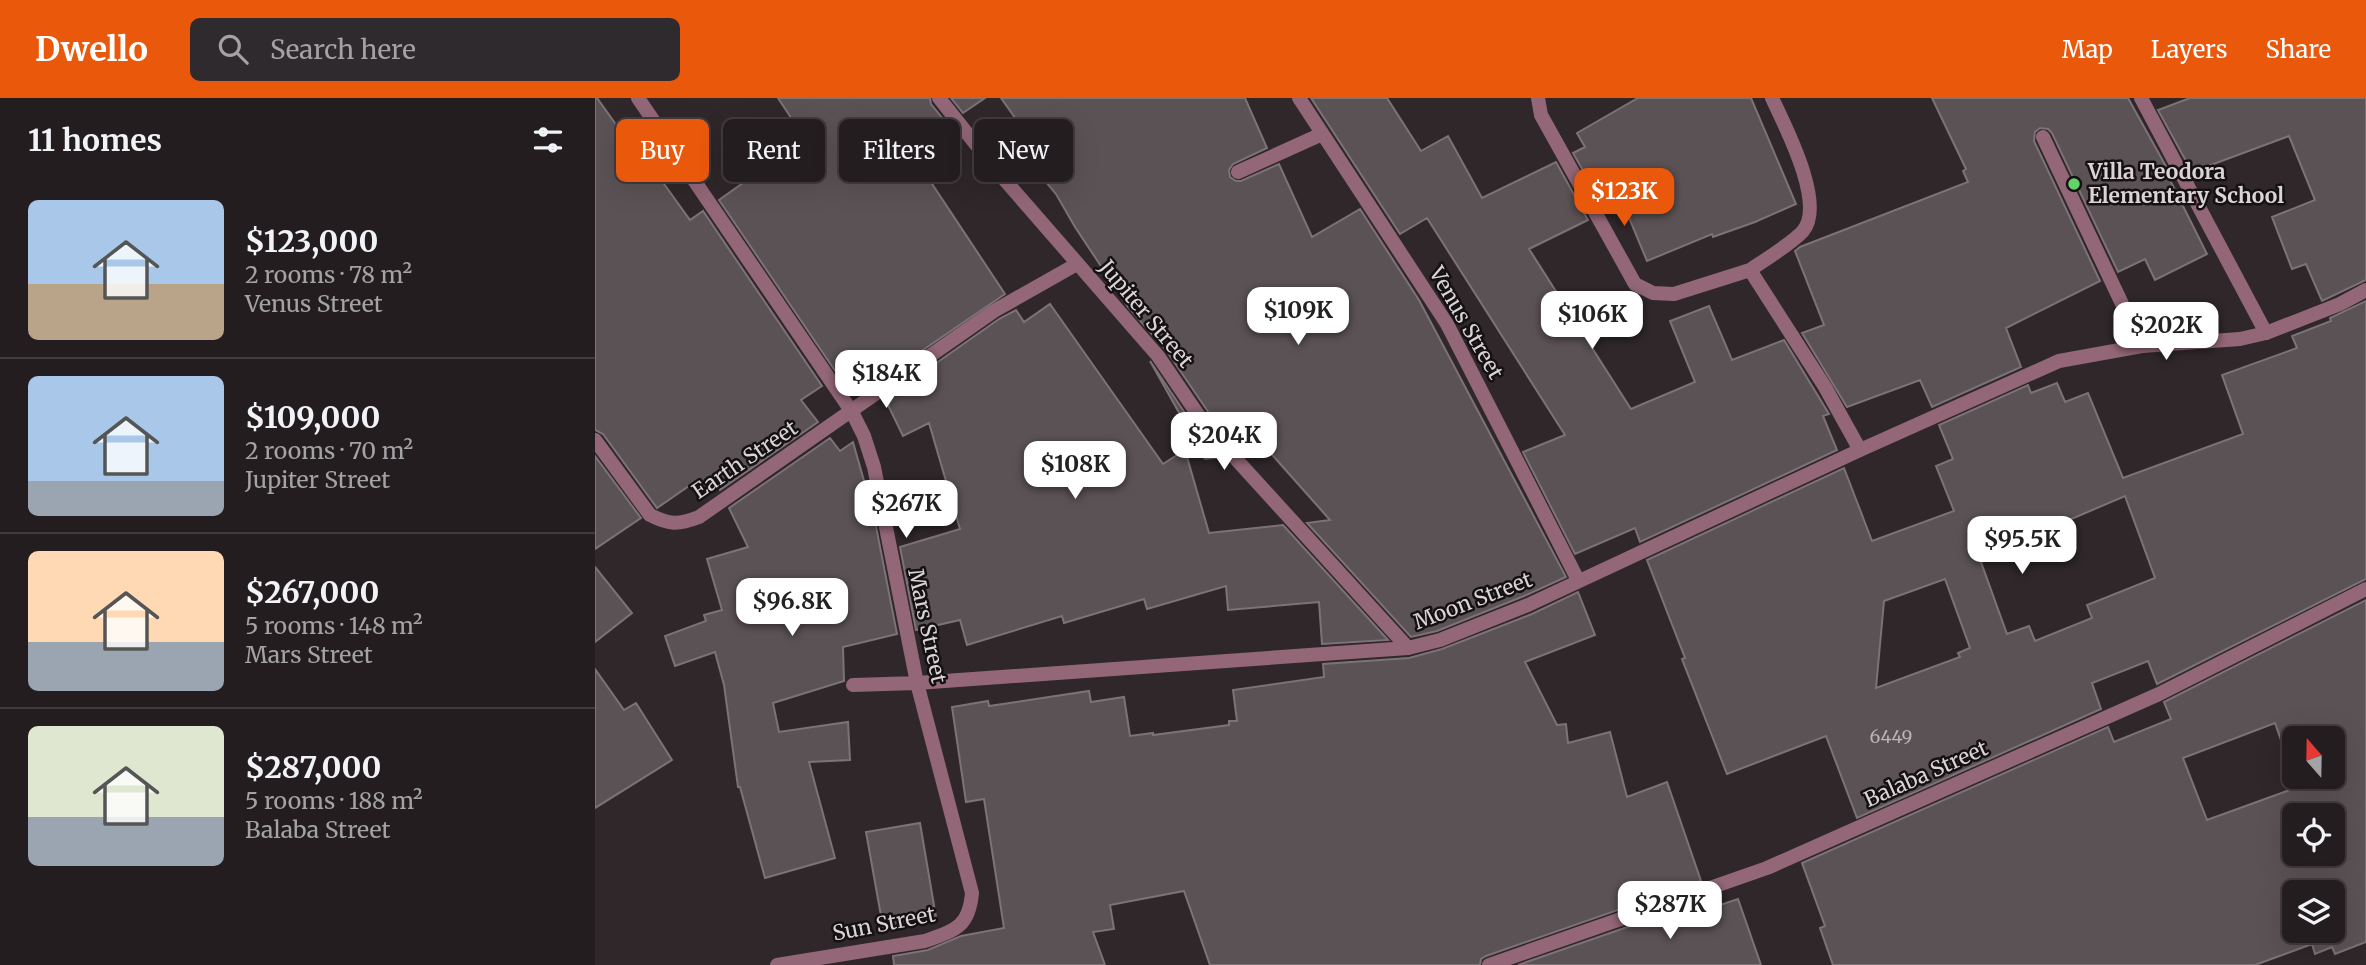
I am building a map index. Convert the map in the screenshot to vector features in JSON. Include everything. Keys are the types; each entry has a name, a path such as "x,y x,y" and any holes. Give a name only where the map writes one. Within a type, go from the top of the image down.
{"street":[{"name":"Mars Street","path":"638,98 852,412 864,436 874,467 917,683 972,893"},
{"name":"Jupiter Street","path":"939,98 997,171 1158,356 1205,425 1408,648"},
{"name":"Venus Street","path":"1299,98 1447,324 1578,580"},
{"path":"1538,98 1541,114 1635,284 1653,293 1674,294 1750,270 1803,231 1811,214 1809,194 1788,131 1772,98"},
{"path":"2141,98 2266,333"},
{"path":"1238,172 1322,134"},
{"path":"2043,137 2142,346"},
{"name":"Earth Street","path":"595,440 650,515 663,522 680,524 699,517 994,312 1077,264"},
{"path":"1750,270 1825,387 1860,450"},
{"name":"Moon Street","path":"853,685 917,683 1408,648 1440,640 1528,605 1860,450 2059,361 2142,346 2240,339 2266,333 2340,304 2366,290"},
{"name":"Balaba Street","path":"1489,965 1767,868 2159,694 2366,589"},
{"name":"Sun Street","path":"778,965 925,941 948,933 962,925 968,915 972,893"}],"building":[{"path":"597,98 616,125 616,182 663,182 690,220 703,211 822,386 801,400 818,422 720,490 714,477 704,485 699,479 657,508 603,434 595,430"},
{"path":"778,98 930,98 931,104 943,119 839,119 839,182 931,182 1005,294 876,382 863,357 838,375 719,200 744,182 825,182 825,119 792,119"},
{"path":"951,98 985,98 963,113"},
{"path":"1001,98 1245,98 1267,148 1233,164 1229,170 1230,177 1241,181 1279,164 1312,237 1360,209 1419,300 1566,577 1437,631 1411,637 1307,523 1330,520 1267,449 1243,453 1213,419 1166,350 1128,307 1075,227 1046,182 1073,182 1073,119 1016,119"},
{"path":"1311,98 1387,98 1421,151 1448,136 1482,198 1556,162 1588,220 1529,249 1631,409 1695,382 1670,321 1709,306 1732,360 1784,340 1829,414 1823,416 1837,450 1640,542 1635,528 1575,554 1523,452 1565,435 1427,218 1400,234"},
{"path":"1638,98 1751,98 1796,204 1755,222 1713,237 1712,234 1647,261 1623,203 1606,211 1573,153 1585,147 1577,133"},
{"path":"1932,98 2128,98 2173,179 2170,180 2207,254 2155,280 2145,259 2118,272 2052,133 2048,129 2040,128 2035,132 2034,141 2100,281 2006,328 2021,367 1932,407 1920,380 1847,407 1802,333 1824,325 1795,251 1968,182 1963,171 1966,169"},
{"path":"2190,98 2366,98 2366,280 2322,301 2306,264 2292,269 2272,217 2315,200 2289,136 2192,172 2158,110"},
{"path":"2366,301 2366,579 2157,684 2148,661 2092,683 2101,709 1857,818 1826,736 1727,774 1647,560 1844,468 1872,541 1954,511 1936,466 1953,459 1939,425 2028,385 2031,393 2057,383 2065,402 2088,393 2123,478 2243,434 2222,375 2297,348 2292,336 2331,321 2330,318","holes":["2125,496 2155,578 2087,605 2092,618 2035,641 2029,626 2007,634 1981,562 2022,547 2020,541","1945,579 1970,648 1958,653 1960,657 1876,688 1884,601"]},
{"path":"1050,304 1163,464 1185,450 1209,533 1283,525 1388,640 1322,644 1319,602 1228,610 1226,586 1147,609 1144,599 1064,623 1062,616 967,645 960,620 916,630 900,547 960,529 929,423 903,436 885,399 999,319 1016,310 1024,322"},
{"path":"1150,361 1197,431 1221,457 1205,459"},
{"path":"830,438 840,451 853,442 874,516 897,634 843,647 844,681 773,703 779,732 848,722 850,760 809,762 835,858 765,878 738,787 724,685 715,652 675,666 665,636 706,621 704,615 722,610 707,559 748,547 729,508"},
{"path":"595,456 641,518 595,549"},
{"path":"595,567 632,613 595,642"},
{"path":"1578,592 1595,635 1525,662 1557,725 1566,724 1568,743 1610,732 1627,797 1667,782 1701,881 1486,956 1481,959 1480,965 1210,965 1184,891 1110,905 1114,929 1093,932 1105,965 894,965 893,956 928,950 961,936 1004,928 984,799 966,802 952,707 988,701 989,706 1089,691 1091,702 1124,697 1130,736 1229,725 1229,721 1237,721 1233,690 1324,677 1323,664 1409,658 1442,649 1532,614"},
{"path":"2366,600 2366,942 2335,954 2332,947 2315,954 2312,944 2255,965 1833,965 1820,928 1825,926 1802,863 2108,727 2114,742 2171,719 2164,702","holes":["2275,723 2282,743 2282,726 2345,726 2345,789 2292,789 2207,820 2183,758"]},
{"path":"595,669 624,710 636,703 672,760 595,808"},
{"path":"920,823 936,917 883,927 866,832"},
{"path":"1708,899 1711,908 1738,899 1761,965 1518,965"}],"place":[{"name":"Villa Teodora Elementary School","path":"2074,184"}]}
